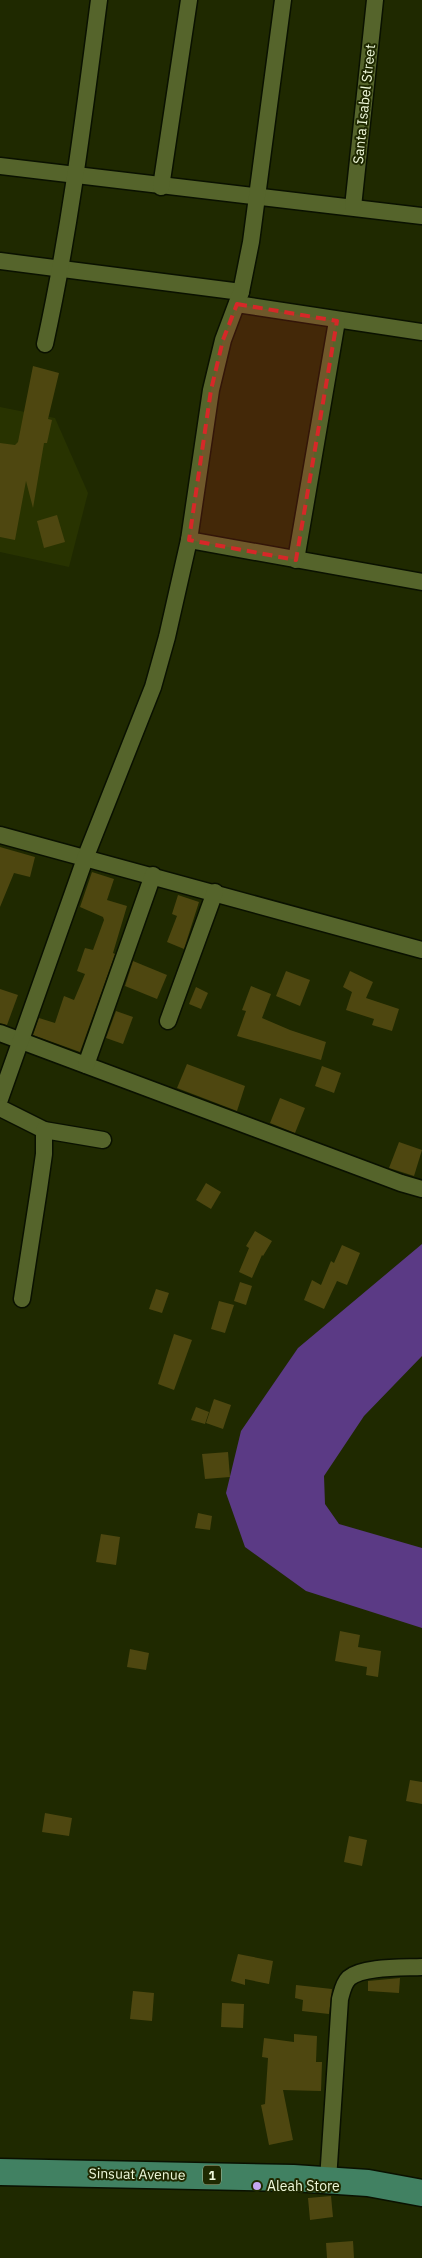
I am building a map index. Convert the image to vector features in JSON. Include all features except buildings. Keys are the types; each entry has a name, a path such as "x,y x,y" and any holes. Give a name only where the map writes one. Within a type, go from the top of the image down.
{"main road":[{"name":"Sinsuat Avenue","path":"0,2172 328,2180 368,2183 422,2193"}],"street":[{"path":"45,344 61,268 76,174 99,0"},
{"path":"161,187 189,0"},
{"path":"0,1099 86,856 153,687 189,540 211,390 223,340 239,298 258,197 283,0"},
{"name":"Santa Isabel Street","path":"353,207 374,0"},
{"path":"0,166 76,174 161,187 422,216"},
{"path":"0,261 61,268 239,298 337,321 422,332"},
{"path":"296,560 337,321"},
{"path":"189,540 422,582"},
{"path":"0,835 86,856 422,950"},
{"path":"86,1065 154,875"},
{"path":"168,1021 215,892"},
{"path":"0,1033 401,1183 422,1189"},
{"path":"0,1108 44,1130 103,1140"},
{"path":"22,1300 42,1171 44,1130"},
{"path":"328,2180 340,1999 344,1986 349,1979 362,1972 422,1967"}],"highlighted area":[{"path":"237,304 337,321 296,560 189,540 211,390 223,340"}],"shaded area":[{"path":"0,407 55,418 88,493 69,567 0,552"},
{"path":"422,1244 422,1356 364,1416 324,1476 325,1504 339,1524 422,1548 422,1628 306,1591 245,1547 226,1493 241,1431 298,1348"}],"place":[{"name":"Aleah Store","path":"257,2186"}]}
